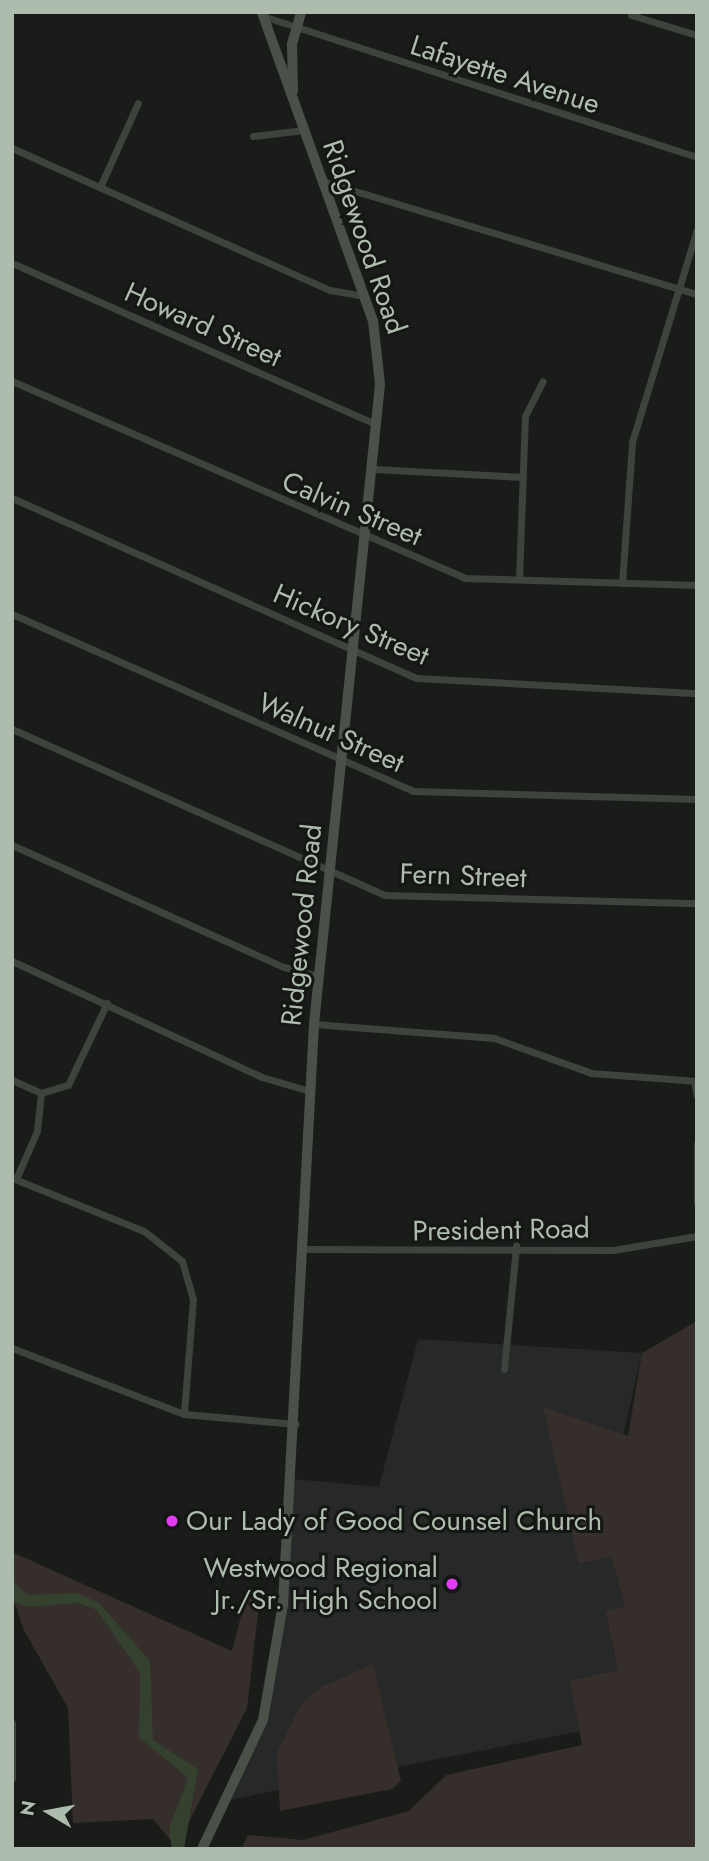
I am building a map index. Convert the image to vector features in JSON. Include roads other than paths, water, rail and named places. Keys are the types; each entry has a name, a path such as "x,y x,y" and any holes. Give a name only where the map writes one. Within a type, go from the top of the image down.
{"main road":[{"path":"294,104 295,29 301,12"},
{"name":"Ridgewood Road","path":"202,1849 251,1750 270,1692 297,1424 314,1024 374,469 380,362 364,296 262,13"}],"street":[{"name":"Lafayette Avenue","path":"262,13 295,29 697,157"},
{"path":"631,15 697,35"},
{"path":"100,187 138,103"},
{"path":"253,136 303,130"},
{"path":"12,148 330,290 364,296"},
{"path":"322,181 697,294"},
{"path":"622,583 632,442 697,230"},
{"name":"Howard Street","path":"12,263 377,425"},
{"name":"Calvin Street","path":"12,381 366,540 464,578 697,585"},
{"path":"519,579 525,416 543,381"},
{"path":"374,469 522,477"},
{"name":"Hickory Street","path":"12,498 355,651 433,682 697,693"},
{"name":"Walnut Street","path":"12,614 342,762 413,791 697,799"},
{"name":"Fern Street","path":"12,729 385,895 697,903"},
{"path":"12,845 285,967 318,976"},
{"path":"12,961 262,1077 310,1091"},
{"path":"12,1080 41,1093 60,1090 74,1078 107,1003"},
{"path":"314,1024 484,1037 591,1073 695,1081 697,1096"},
{"path":"41,1093 37,1131 14,1179 144,1231 182,1261 193,1299 184,1414"},
{"path":"697,1143 697,1202"},
{"name":"President Road","path":"304,1249 409,1253 516,1246 638,1249 697,1236"},
{"path":"504,1369 516,1246"},
{"path":"12,1348 184,1414 297,1424"},
{"path":"12,1723 12,1778"}],"place":[{"name":"Our Lady of Good Counsel Church","path":"172,1521"},
{"name":"Westwood Regional Jr./Sr. High School","path":"452,1584"}]}
